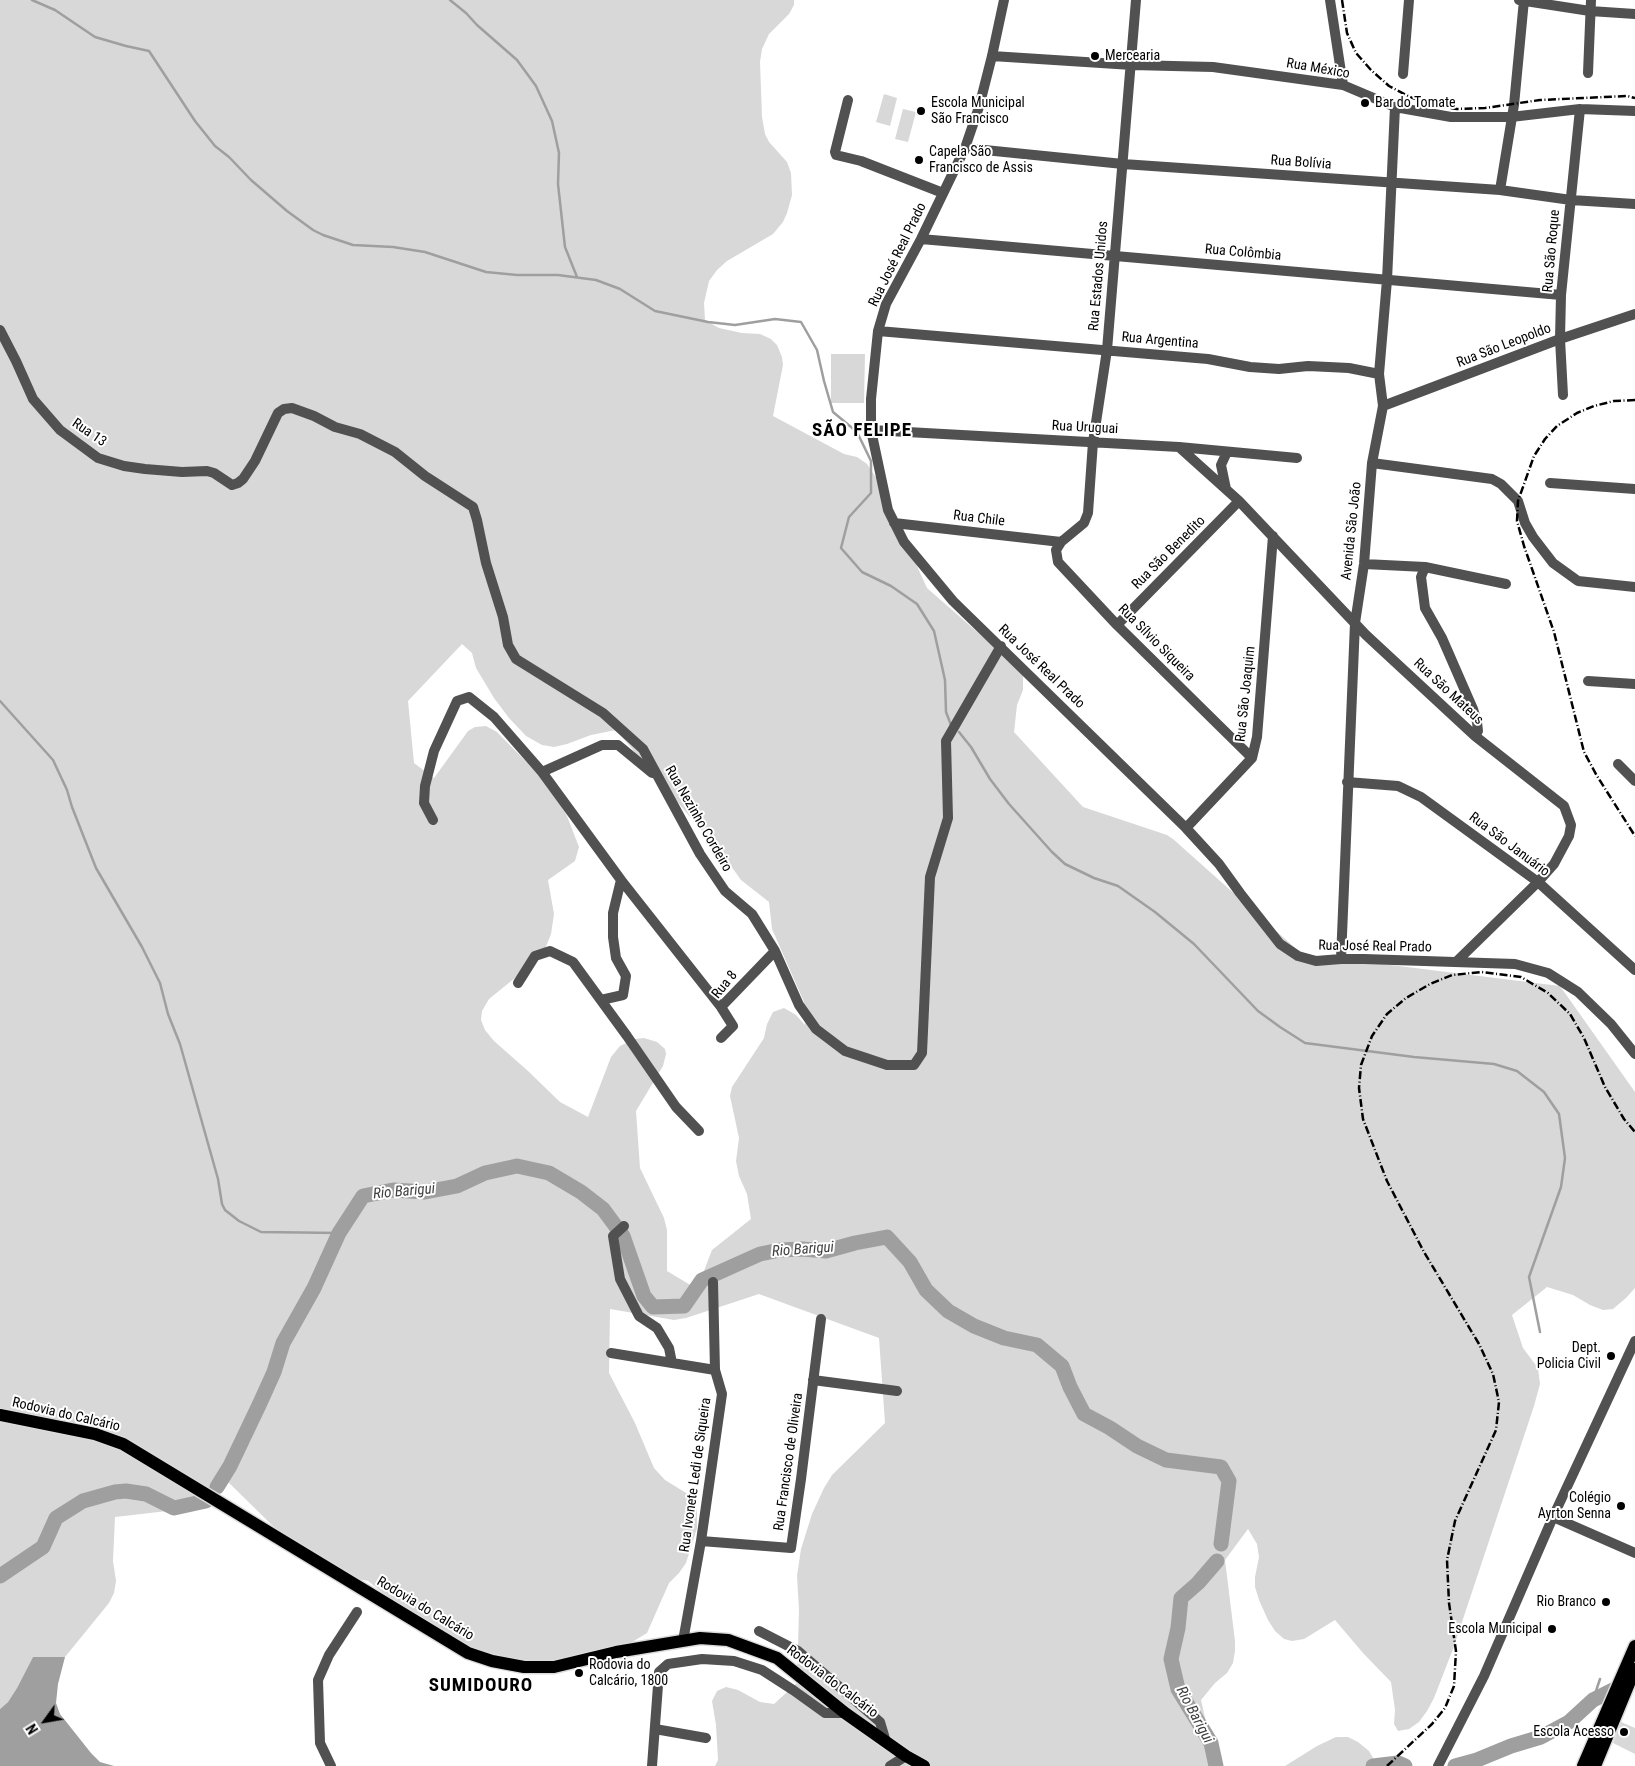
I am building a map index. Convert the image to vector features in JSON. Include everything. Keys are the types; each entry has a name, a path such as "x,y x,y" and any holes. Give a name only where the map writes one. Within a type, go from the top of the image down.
{"main road":[{"name":"Rodovia do Calcário","path":"0,1415 95,1434 123,1444 468,1653 492,1661 524,1667 554,1667 616,1652 700,1638 728,1640 777,1658 845,1713 906,1756 924,1766"},
{"path":"1595,1766 1625,1681 1635,1646"},
{"path":"1625,1681 1635,1669"},
{"path":"1583,1766 1617,1700"}],"street":[{"name":"Rua José Real Prado","path":"1004,0 979,108 965,148 922,239 886,304 878,331 871,399 871,430 888,510 904,542 953,601 1186,828 1220,864 1280,944 1298,956 1316,961 1340,959 1515,964 1548,973 1578,992 1611,1024 1635,1054"},
{"name":"Rua Estados Unidos","path":"1061,542 1084,523 1088,513 1092,442 1107,350 1136,0"},
{"path":"1330,0 1343,85"},
{"path":"1403,74 1409,0"},
{"path":"1519,0 1591,5 1635,14"},
{"path":"1500,190 1514,105 1524,0"},
{"path":"1588,73 1591,5"},
{"name":"Rua México","path":"992,56 1132,65 1213,67 1343,85 1394,107 1451,117 1511,117 1580,109 1635,111"},
{"path":"848,100 835,152 836,155 861,161 943,193"},
{"name":"Avenida São João","path":"1340,959 1356,623 1364,564 1372,463 1383,406 1379,374 1387,280 1394,107"},
{"name":"Rua São Roque","path":"1563,395 1560,339 1562,296 1580,109"},
{"name":"Rua Bolívia","path":"965,148 1123,164 1500,190 1571,200 1635,204"},
{"name":"Rua Colômbia","path":"922,239 1562,296"},
{"name":"Rua São Leopoldo","path":"1383,406 1560,339 1635,314"},
{"name":"Rua 13","path":"0,330 33,399 60,430 98,458 124,466 145,469 182,472 206,471 214,473 232,485 238,483 243,478"},
{"name":"Rua Argentina","path":"878,331 1208,359 1250,367 1279,369 1308,366 1350,368 1379,374"},
{"name":"Rua Nezinho Cordeiro","path":"243,478 255,460 278,413 284,409 292,408 314,416 335,427 360,434 395,452 425,476 473,508 486,563 503,618 508,645 516,659 602,713 643,749 700,854 725,891 752,914 775,951 799,1005 816,1029 845,1051 887,1065 914,1065 922,1053 930,877 948,818 946,741 1001,646"},
{"name":"Rua Uruguai","path":"871,430 1179,447 1297,458"},
{"name":"Rua São Mateus","path":"1179,447 1239,501 1366,635 1476,736 1564,806 1572,826 1569,836 1554,864 1456,962"},
{"path":"1226,489 1222,465 1227,452"},
{"path":"1372,463 1492,479 1501,484 1518,502 1525,523 1553,564 1578,582 1635,587"},
{"path":"1550,483 1635,488"},
{"name":"Rua São Benedito","path":"1117,625 1239,501"},
{"name":"Rua Chile","path":"894,523 1061,542"},
{"name":"Rua São Joaquim","path":"1186,828 1252,758 1257,737 1273,536"},
{"name":"Rua Sílvio Siqueira","path":"1061,542 1056,550 1058,562 1117,625 1252,758"},
{"path":"1364,564 1425,566 1506,584"},
{"path":"1425,566 1421,577 1425,608 1442,638 1473,709 1477,722 1478,731 1476,736"},
{"path":"1588,681 1635,684"},
{"path":"433,820 424,803 425,786 434,751 457,701 469,697 494,717 542,772 621,880 720,1007"},
{"path":"542,772 602,744 618,745 658,778"},
{"path":"1618,764 1635,781"},
{"name":"Rua São Januário","path":"1347,782 1398,786 1421,797 1538,882 1635,970"},
{"path":"601,1000 623,995 626,976 616,958 613,937 613,913 621,880"},
{"path":"518,983 535,956 550,951 573,962 676,1107 699,1131"},
{"name":"Rua 8","path":"721,1038 733,1026 720,1007 775,951"},
{"path":"624,1226 613,1236 620,1278 639,1316 657,1328 669,1348 672,1363"},
{"name":"Rua Ivonete Ledi de Siqueira","path":"683,1641 701,1541 722,1394 715,1370 712,1282"},
{"name":"Rua Francisco de Oliveira","path":"701,1541 791,1548 821,1319"},
{"path":"1438,1766 1484,1676 1553,1517 1635,1341"},
{"path":"611,1354 715,1370"},
{"name":"Rua Francisco de Oliveira","path":"813,1380 897,1391"},
{"path":"1553,1517 1635,1553"},
{"path":"331,1766 320,1743 318,1680 329,1655 357,1612"},
{"path":"759,1631 798,1652 880,1722 886,1742"},
{"path":"652,1766 660,1672 668,1664 702,1659 734,1661 762,1670 825,1713 845,1713"},
{"path":"655,1729 706,1738"},
{"path":"890,1766 906,1756"}],"shaded area":[{"path":"0,0 794,0 794,5 789,14 769,34 762,49 760,62 762,117 765,134 769,142 787,162 791,173 792,195 787,213 783,222 773,234 727,261 717,270 709,281 704,303 705,320 719,328 742,333 760,334 771,339 777,345 783,365 773,416 844,454 857,457 867,464 877,479 927,588 1016,666 1023,676 1023,690 1017,705 1014,732 1083,807 1167,835 1173,839 1302,954 1560,986 1635,1092 1635,1288 1613,1309 1603,1310 1573,1295 1547,1287 1512,1315 1523,1348 1538,1368 1540,1384 1453,1649 1427,1711 1419,1722 1409,1729 1398,1731 1394,1724 1395,1710 1391,1682 1335,1620 1304,1639 1292,1641 1284,1639 1275,1631 1268,1620 1255,1587 1259,1557 1257,1544 1248,1529 1225,1560 1235,1641 1233,1663 1227,1673 1215,1683 1201,1700 1216,1766 715,1766 718,1760 716,1725 712,1701 717,1691 726,1687 738,1690 760,1702 774,1704 797,1683 799,1610 797,1576 801,1549 812,1514 832,1475 885,1423 879,1338 759,1294 686,1318 674,1320 610,1309 609,1373 635,1423 654,1468 665,1480 691,1496 697,1511 697,1528 686,1563 669,1583 647,1633 624,1647 572,1664 513,1662 468,1647 415,1615 368,1581 349,1577 284,1539 224,1478 176,1510 115,1517 113,1561 116,1581 114,1593 109,1603 65,1657 33,1657 17,1688 8,1702 0,1709","holes":["462,644 472,653 476,668 494,698 509,718 526,736 542,745 554,747 591,735 616,730 726,859 741,880 769,902 772,929 804,1002 805,1025 796,1015 784,1008 773,1012 767,1024 764,1038 732,1087 730,1096 739,1138 736,1161 739,1176 747,1194 751,1219 712,1250 697,1289 667,1271 667,1230 664,1218 640,1168 636,1111 663,1066 666,1054 665,1049 657,1042 644,1038 635,1039 620,1046 611,1057 588,1117 560,1102 494,1041 485,1030 481,1020 482,1011 489,999 526,969 545,949 551,934 554,914 548,880 575,861 579,847 567,816 556,795 497,732 486,726 475,727 468,731 434,778 414,763 408,701"]},
{"path":"884,94 897,98 890,126 876,122"},
{"path":"903,109 916,112 908,142 895,139"},
{"path":"831,354 865,354 864,403 831,403"},
{"path":"33,1657 65,1657 58,1684 56,1703 60,1714 100,1762 114,1766 0,1766 0,1709 8,1702 17,1688"},
{"path":"1621,1722 1635,1728 1635,1754 1613,1743"},
{"path":"1336,1737 1348,1737 1358,1742 1369,1751 1376,1763 1375,1766 1285,1766 1317,1746"}],"waterway":[{"path":"32,0 55,10 95,37 149,51 195,121 215,146 287,211 323,235 353,245 393,247 425,252 486,272 517,275 558,275 596,280 620,289 655,311 708,322 735,325 775,319 801,322 817,350 833,412 857,432 871,461 871,493 849,517 841,548 862,572 891,586 917,604 934,631 945,680 946,712 951,725"},
{"path":"450,0 517,60 536,86 552,121 559,153 558,184 565,247 577,277"},
{"path":"0,701 53,760 67,790 96,868 142,947 160,983 168,1014 180,1044 225,1210 239,1221 261,1232 339,1233"},
{"path":"959,732 1009,804 1065,864 1094,878 1118,886 1155,912 1194,944 1258,1011 1305,1043 1414,1057 1494,1064 1517,1071 1544,1092 1559,1114 1565,1158 1561,1187 1529,1277 1540,1332"},
{"name":"Rio Barigui","path":"217,1487 230,1466 260,1403 274,1372 283,1343 314,1288 339,1233 363,1196 393,1190 425,1192 457,1186 485,1173 517,1166 549,1173 581,1192 603,1209 623,1236 644,1296 653,1307 684,1306 702,1280 760,1254 780,1250 826,1251 887,1237 910,1262 926,1290 948,1311 974,1326 1004,1338 1037,1345 1062,1366 1084,1414 1137,1446 1166,1460 1221,1467 1229,1481 1221,1544"},
{"name":"Rio Barigui","path":"0,1576 43,1547 56,1518 83,1501 115,1492 126,1491 146,1494 174,1508 206,1501"},
{"name":"Rio Barigui","path":"1216,1766 1211,1743 1178,1689 1171,1659 1178,1628 1181,1598 1198,1583 1217,1561"},
{"path":"1593,1700 1600,1679"},
{"name":"Rio Barigui","path":"1455,1766 1541,1737 1569,1722 1593,1700 1619,1687 1628,1685"},
{"name":"Rio Barigui","path":"1373,1766 1398,1763 1405,1766"}],"railway":[{"path":"1342,0 1347,33 1356,53 1389,86 1410,97 1433,105 1457,109 1485,108 1540,100 1627,96 1635,98"},
{"path":"1635,400 1614,401 1594,406 1577,413 1557,426 1545,439 1534,456 1518,501 1517,521 1554,632 1584,752 1635,836"},
{"path":"1387,1766 1432,1724 1445,1708 1454,1686 1456,1651 1449,1603 1447,1560 1455,1521 1496,1430 1499,1402 1493,1374 1479,1344 1424,1252 1387,1181 1363,1119 1359,1088 1361,1065 1372,1036 1387,1014 1406,998 1430,984 1452,975 1482,972 1521,977 1548,993 1570,1014 1584,1038 1605,1087 1624,1119 1635,1132"}],"place":[{"name":"Mercearia","path":"1095,56"},
{"name":"Bar do Tomate","path":"1365,103"},
{"name":"Escola Municipal São Francisco","path":"921,111"},
{"name":"Capela São Francisco de Assis","path":"919,160"},
{"name":"Dept. Policia Civil","path":"1611,1356"},
{"name":"Colégio Ayrton Senna","path":"1621,1506"},
{"name":"Rio Branco","path":"1606,1602"},
{"name":"Escola Municipal","path":"1552,1629"},
{"name":"Rodovia do Calcário, 1800","path":"579,1673"},
{"name":"Escola Acesso","path":"1624,1732"}],"district":[{"name":"SÃO FELIPE","path":"862,431"},
{"name":"SUMIDOURO","path":"481,1686"}]}
